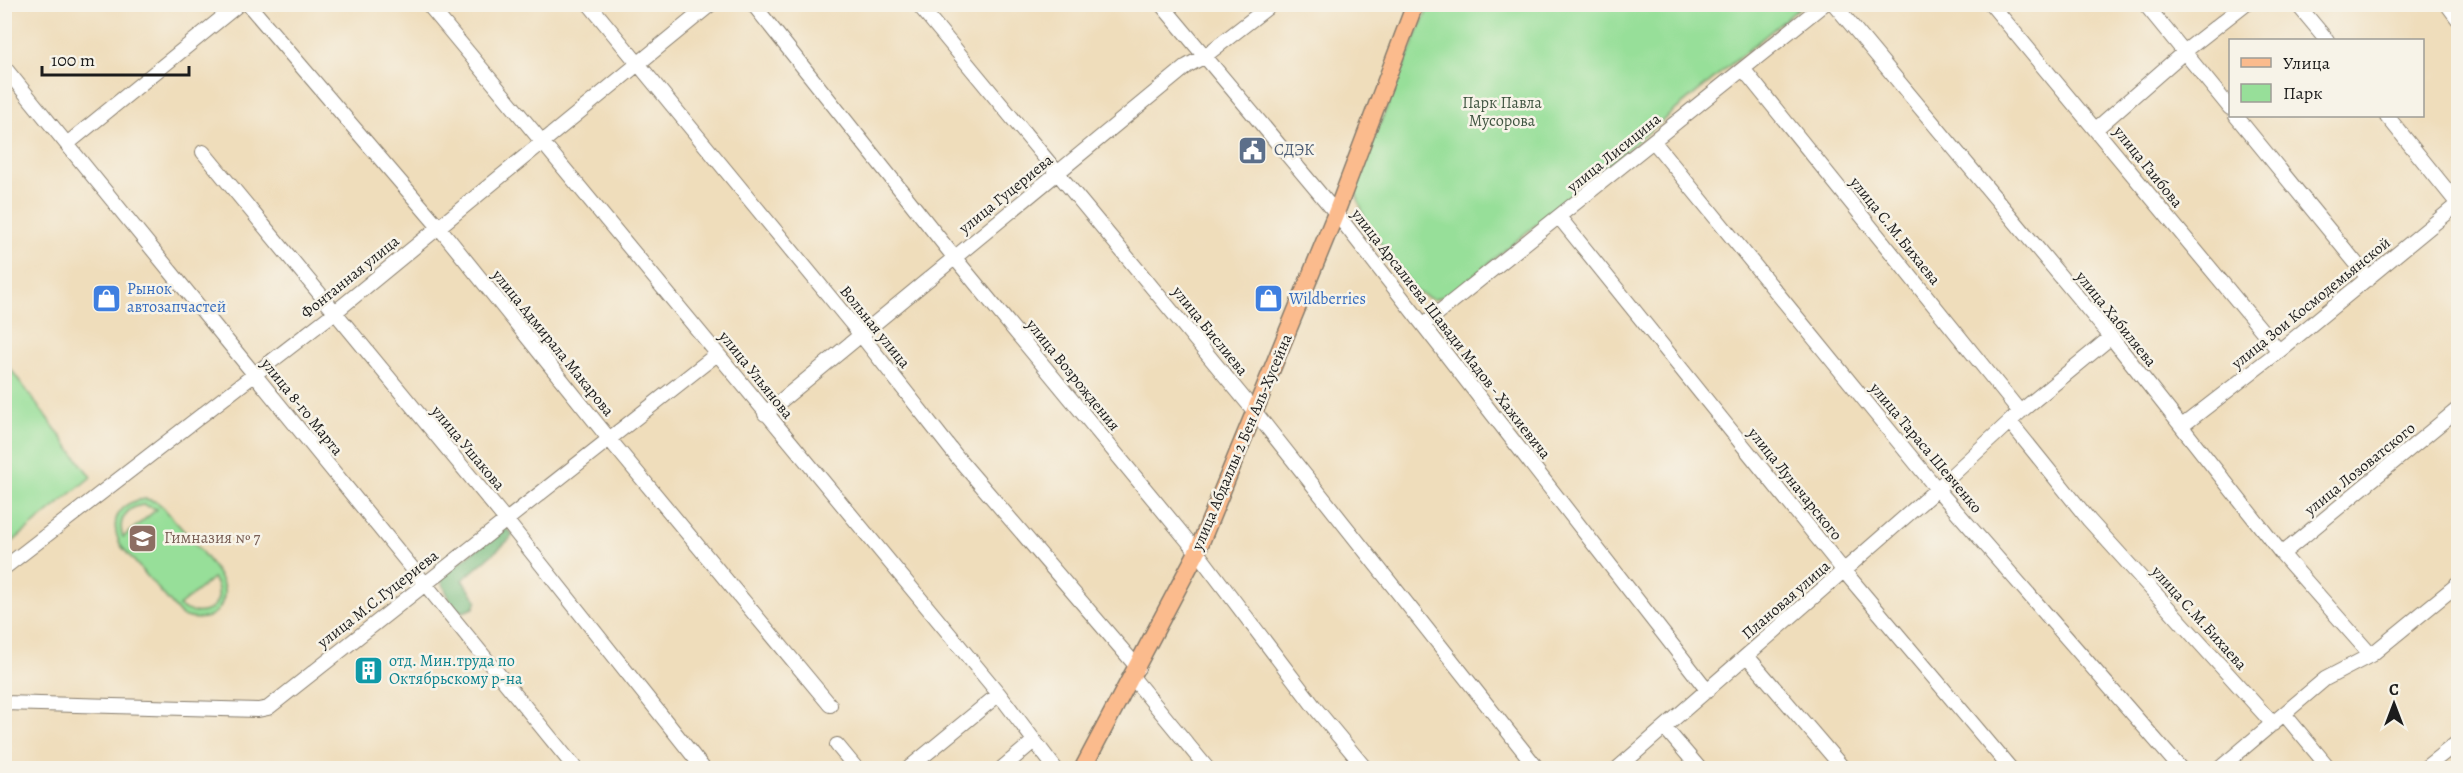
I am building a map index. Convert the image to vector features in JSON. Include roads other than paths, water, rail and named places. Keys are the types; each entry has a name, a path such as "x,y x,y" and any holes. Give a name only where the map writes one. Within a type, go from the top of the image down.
{"main road":[{"name":"улица Абдаллы 2 Бен Аль-Хусейна","path":"1083,768 1197,552 1336,213 1415,4"}],"street":[{"path":"67,144 239,4"},
{"name":"улица Адмирала Макарова","path":"248,4 438,226 610,440 830,705"},
{"name":"улица Ульянова","path":"428,4 999,694 1055,768"},
{"name":"Вольная улица","path":"589,4 1135,673 1207,768"},
{"name":"Фонтанная улица","path":"4,568 334,313 711,4"},
{"name":"улица Возрождения","path":"753,4 954,257 1197,552 1316,709 1365,768"},
{"name":"улица Бислиева","path":"918,4 1255,412 1537,768"},
{"name":"улица Арсалиева Шавади Мадов - Хажиевича","path":"1161,4 1336,213 1708,691"},
{"name":"улица Гуцериева","path":"765,414 1187,66 1205,56 1272,4"},
{"name":"улица Лисицина","path":"1423,325 1824,4"},
{"name":"улица Хабиляева","path":"1834,4 2111,337 2282,554 2371,655"},
{"name":"улица Гаибова","path":"1991,4 2279,351"},
{"path":"2145,4 2229,107"},
{"path":"2096,129 2184,52 2245,4"},
{"path":"2297,4 2325,39"},
{"path":"2447,4 2458,19"},
{"name":"улица 8-го Марта","path":"4,67 574,768"},
{"name":"улица С.М.Бихаева","path":"1744,70 2015,417 2089,520 2273,724"},
{"path":"2237,117 2369,279"},
{"path":"2388,117 2458,204"},
{"name":"улица Тараса Шевченко","path":"1654,142 1937,489 2180,768"},
{"name":"улица Ушакова","path":"203,152 506,520 703,768"},
{"name":"улица Зои Космодемьянской","path":"2182,426 2369,279 2458,204"},
{"name":"улица Луначарского","path":"1559,217 1844,571 2010,768"},
{"name":"Плановая улица","path":"1618,768 1937,489 2015,417 2111,337"},
{"name":"улица М.С.Гуцериева","path":"4,704 258,710 268,708 717,354"},
{"name":"улица Лозоватского","path":"2282,554 2458,409"},
{"path":"2220,768 2325,679 2371,655 2458,584"},
{"path":"1747,656 1843,768"},
{"path":"909,768 999,694"},
{"path":"2285,715 2329,768"},
{"path":"1665,729 1699,768"},
{"path":"1002,768 1035,741"},
{"path":"2425,768 2458,742"},
{"path":"837,745 856,768"}],"place":[{"name":"СДЭК","path":"1253,150"},
{"name":"Рынок автозапчастей","path":"106,298"},
{"name":"Wildberries","path":"1268,299"},
{"name":"Гимназия № 7","path":"143,538"},
{"name":"отд. Мин.труда по Октябрьскому р-на","path":"368,670"}],"park label":[{"name":"Парк Павла Мусорова","path":"1502,112"}]}
